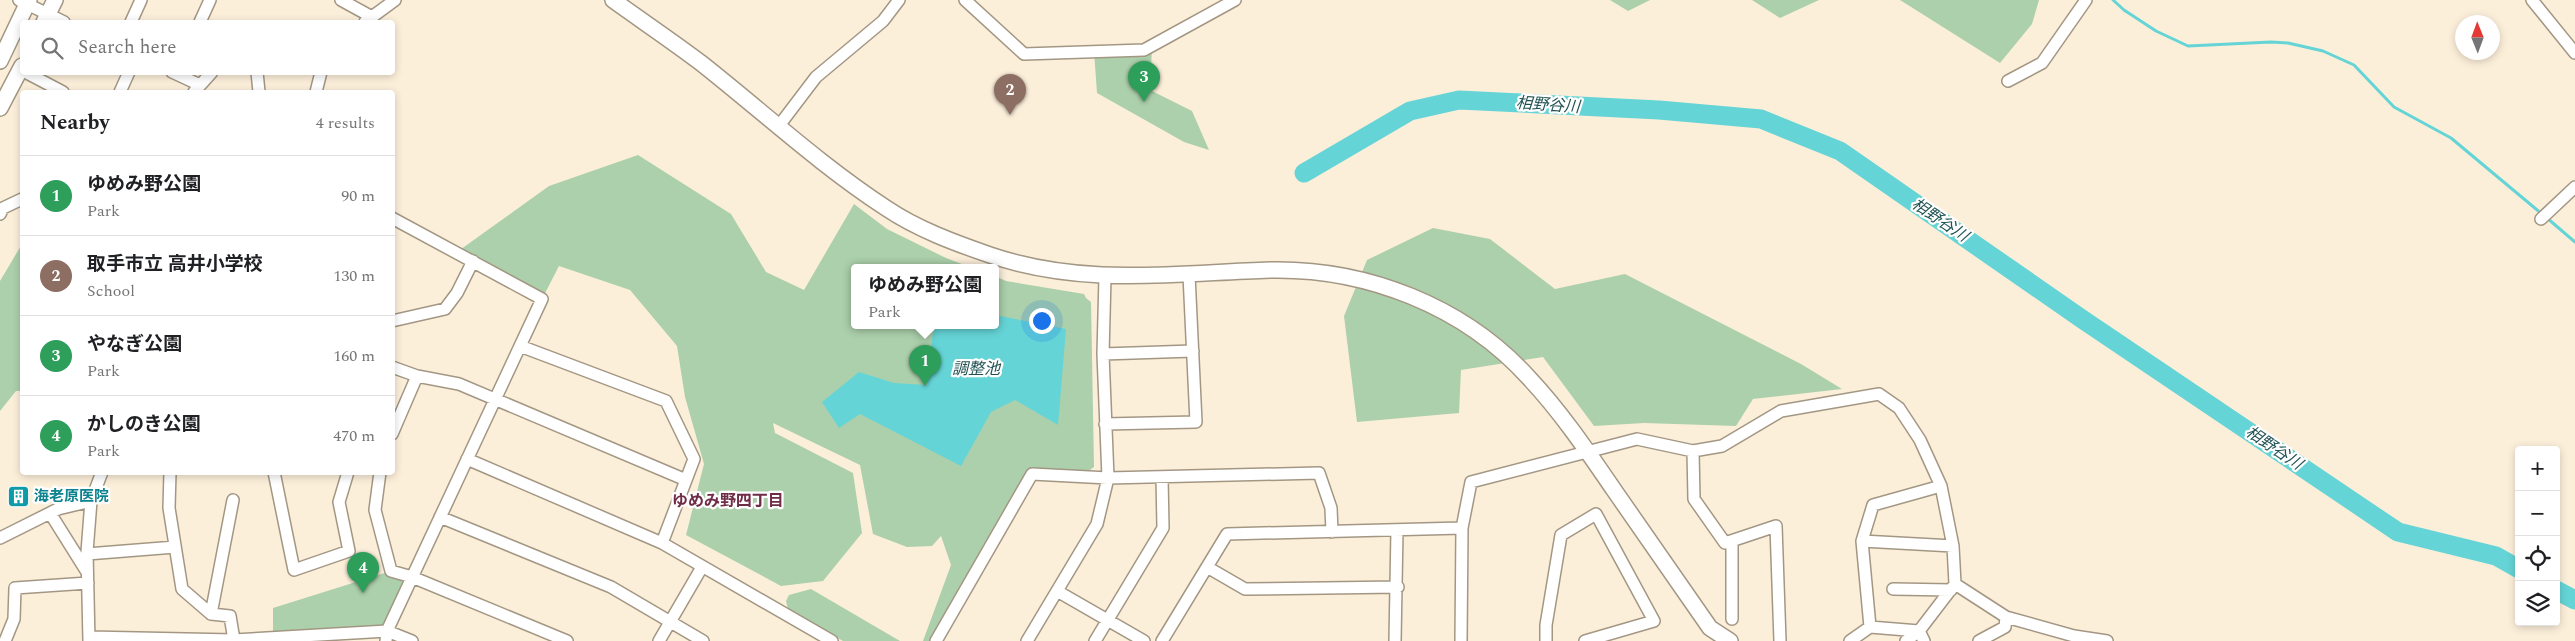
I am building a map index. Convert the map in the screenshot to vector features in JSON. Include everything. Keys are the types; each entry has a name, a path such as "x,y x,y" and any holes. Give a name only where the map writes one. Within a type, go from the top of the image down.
{"street":[{"path":"0,61 25,1 46,18 54,0"},
{"path":"132,20 141,0"},
{"path":"201,20 210,0"},
{"path":"341,0 368,20 395,0"},
{"path":"613,0 700,63 778,127 887,209 936,234 992,256 1054,272 1105,277 1189,275 1272,270 1320,272 1369,282 1415,296 1453,316 1492,343 1529,377 1588,452 1710,628 1730,641"},
{"path":"778,127 816,77 884,21 899,0"},
{"path":"965,0 1024,54 1144,50 1235,0"},
{"path":"2008,81 2042,63 2086,0"},
{"path":"2532,0 2575,53"},
{"path":"0,108 20,75"},
{"path":"32,75 59,90"},
{"path":"121,90 128,75"},
{"path":"178,75 197,89 209,75"},
{"path":"257,75 259,90"},
{"path":"317,90 321,75"},
{"path":"2544,217 2575,187"},
{"path":"0,214 3,208 20,200"},
{"path":"386,636 542,299 395,220"},
{"path":"395,320 445,309 457,293 473,261"},
{"path":"1106,424 1196,422 1189,275"},
{"path":"1027,641 1097,524 1108,478 1103,354 1105,277"},
{"path":"520,346 666,401 694,459 662,543"},
{"path":"1103,354 1192,352"},
{"path":"395,368 417,376 459,384 686,480"},
{"path":"395,427 417,376"},
{"path":"1461,641 1462,528 1472,482 1637,439 1693,451 1722,446 1780,412 1879,394 1900,408 1920,440 1941,486 1953,546 1953,587 1921,636 1906,641"},
{"path":"1693,451 1694,499 1725,543 1776,526 1780,641"},
{"path":"467,460 662,543 832,641"},
{"path":"936,641 1032,474 1108,478 1319,473 1331,508 1332,532"},
{"path":"101,475 91,501 87,554 89,639 234,640 386,636 412,641"},
{"path":"170,475 169,508 182,589 211,614 230,616 234,640"},
{"path":"275,475 294,570 349,551 339,502 347,475"},
{"path":"380,475 375,510 391,571 412,577 567,641"},
{"path":"1095,641 1163,528 1162,477"},
{"path":"1870,627 1862,541 1873,505 1941,486"},
{"path":"211,614 233,500"},
{"path":"0,538 50,513 91,501"},
{"path":"50,513 88,579"},
{"path":"1546,641 1546,624 1561,535 1596,514 1654,621 1585,641"},
{"path":"440,516 611,587 703,641"},
{"path":"1162,641 1227,534 1462,528"},
{"path":"1395,641 1398,587 1397,530"},
{"path":"1732,541 1732,619"},
{"path":"1862,541 1953,546"},
{"path":"87,554 175,547"},
{"path":"659,641 702,567"},
{"path":"1207,567 1245,589 1398,587"},
{"path":"5,641 14,619 15,588 88,579"},
{"path":"1893,589 1953,587 2006,617 2074,636 2107,641"},
{"path":"1057,591 1144,641"},
{"path":"1979,641 2006,627 2006,617"},
{"path":"1850,641 1870,627 1921,636"}],"green space":[{"path":"1610,0 1650,0 1628,11"},
{"path":"1752,0 1819,0 1780,18"},
{"path":"1900,0 2039,0 2032,24 2000,63"},
{"path":"1152,47 1150,90 1192,111 1209,150 1184,142 1097,93 1094,51"},
{"path":"638,155 731,214 766,272 804,290 854,204 887,229 962,264 851,264 851,329 999,329 999,278 1006,281 1084,294 1091,302 1094,467 1090,470 1030,471 930,641 923,641 951,565 941,536 932,546 907,547 873,534 860,465 773,423 775,433 853,473 862,533 823,581 781,586 686,535 704,464 685,397 677,346 630,290 559,266 542,299 457,252 549,186"},
{"path":"1433,228 1490,239 1555,289 1625,274 1801,364 1842,389 1753,399 1736,426 1644,423 1594,426 1543,357 1461,370 1459,413 1357,422 1344,316 1367,260"},
{"path":"20,247 20,391 16,391 0,411 0,281"},
{"path":"391,571 412,577 387,631 273,638 273,608"},
{"path":"811,589 900,641 843,641 788,609 786,601 789,595"}],"water":[{"name":"調整池","path":"999,316 1066,329 1058,425 1015,400 991,412 961,466 860,414 839,428 822,402 859,372 894,383 927,385 933,332 936,329 999,329"}],"waterway":[{"path":"2113,0 2124,10 2156,31 2188,46 2271,42 2288,43 2323,51 2354,65 2394,107 2451,138 2542,214"},
{"name":"相野谷川","path":"1304,173 1410,111 1459,100 1659,110 1761,119 1840,151 2082,319 2398,532 2496,556 2515,567"},
{"path":"2547,218 2575,242"},
{"name":"相野谷川","path":"2560,592 2575,600"}],"place":[{"name":"やなぎ公園","path":"1144,102"},
{"name":"取手市立 高井小学校","path":"1010,115"},
{"name":"ゆめみ野公園","path":"925,386"},
{"name":"海老原医院","path":"18,496"},
{"name":"かしのき公園","path":"363,593"}],"district":[{"name":"ゆめみ野四丁目","path":"728,501"}]}
